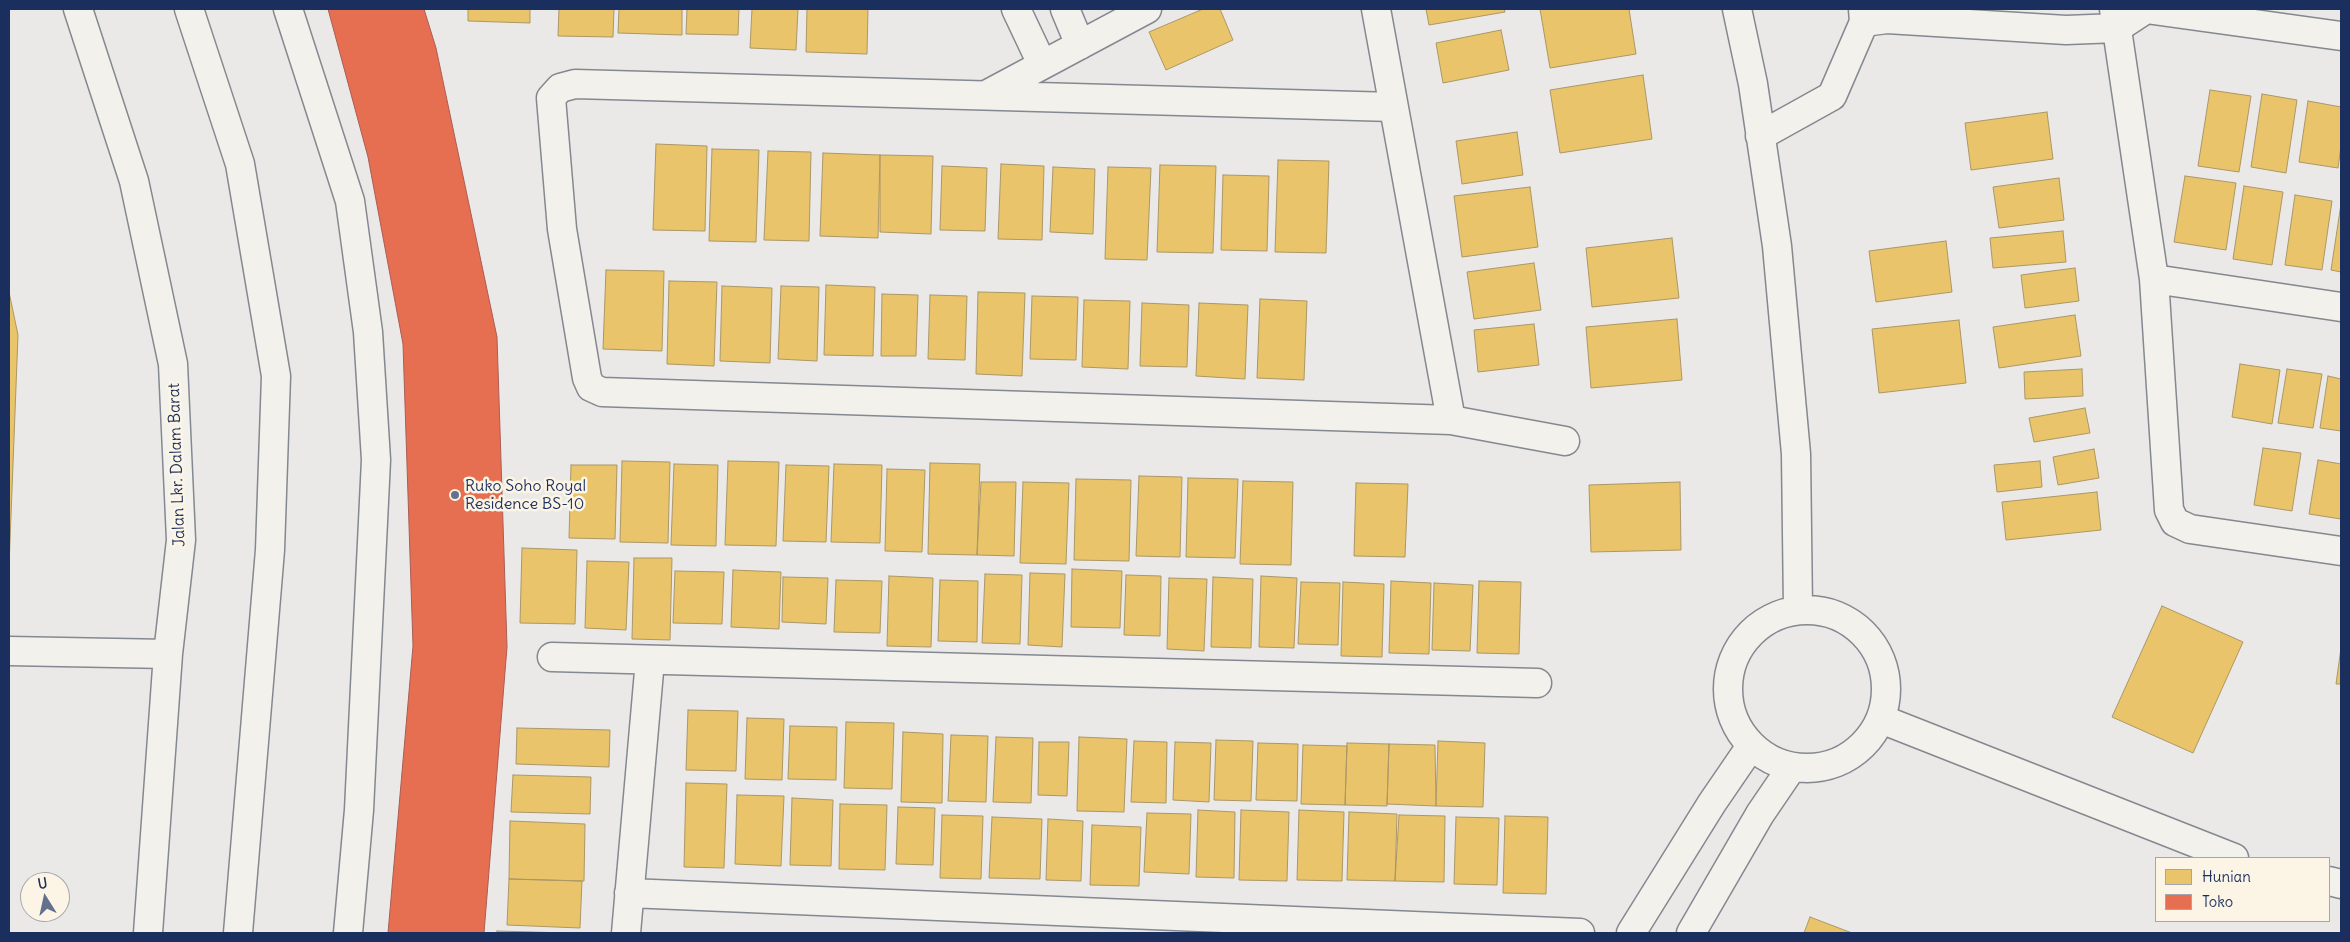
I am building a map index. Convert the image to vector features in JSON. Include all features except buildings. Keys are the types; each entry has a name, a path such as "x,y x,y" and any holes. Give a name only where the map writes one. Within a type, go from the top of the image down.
{"street":[{"name":"Jalan Lkr. Dalam Barat","path":"78,9 134,180 173,364 181,540 168,654 148,933"},
{"path":"190,9 240,164 276,376 270,550 238,933"},
{"path":"288,9 350,201 368,332 376,460 359,810 348,933"},
{"path":"1016,9 1042,64"},
{"path":"1065,9 1080,45"},
{"path":"986,95 1147,9"},
{"path":"1376,9 1451,420"},
{"path":"1737,9 1753,84 1777,246 1796,454 1798,609"},
{"path":"1760,136 1832,96 1864,15 2066,30 2146,9 2341,36"},
{"path":"2116,18 2154,280 2169,510 2175,522 2190,529 2341,551"},
{"path":"1393,107 575,84 560,88 552,98 562,229 587,378 591,386 602,392 1451,420 1564,441"},
{"path":"2154,280 2341,307"},
{"path":"1798,609 1830,612 1860,628 1880,654 1888,687 1882,719 1867,742 1845,759 1820,768 1792,767 1751,746 1734,722 1727,693 1731,664 1746,638 1769,618 1798,609"},
{"path":"9,651 168,654"},
{"path":"552,657 1537,683"},
{"path":"626,933 650,660"},
{"path":"1882,719 2231,857"},
{"path":"1631,933 1712,803 1751,746"},
{"path":"1691,933 1760,814 1792,767"},
{"path":"629,893 1572,933"}],"place":[{"name":"Ruko Soho Royal Residence BS-10","path":"455,495"}]}
